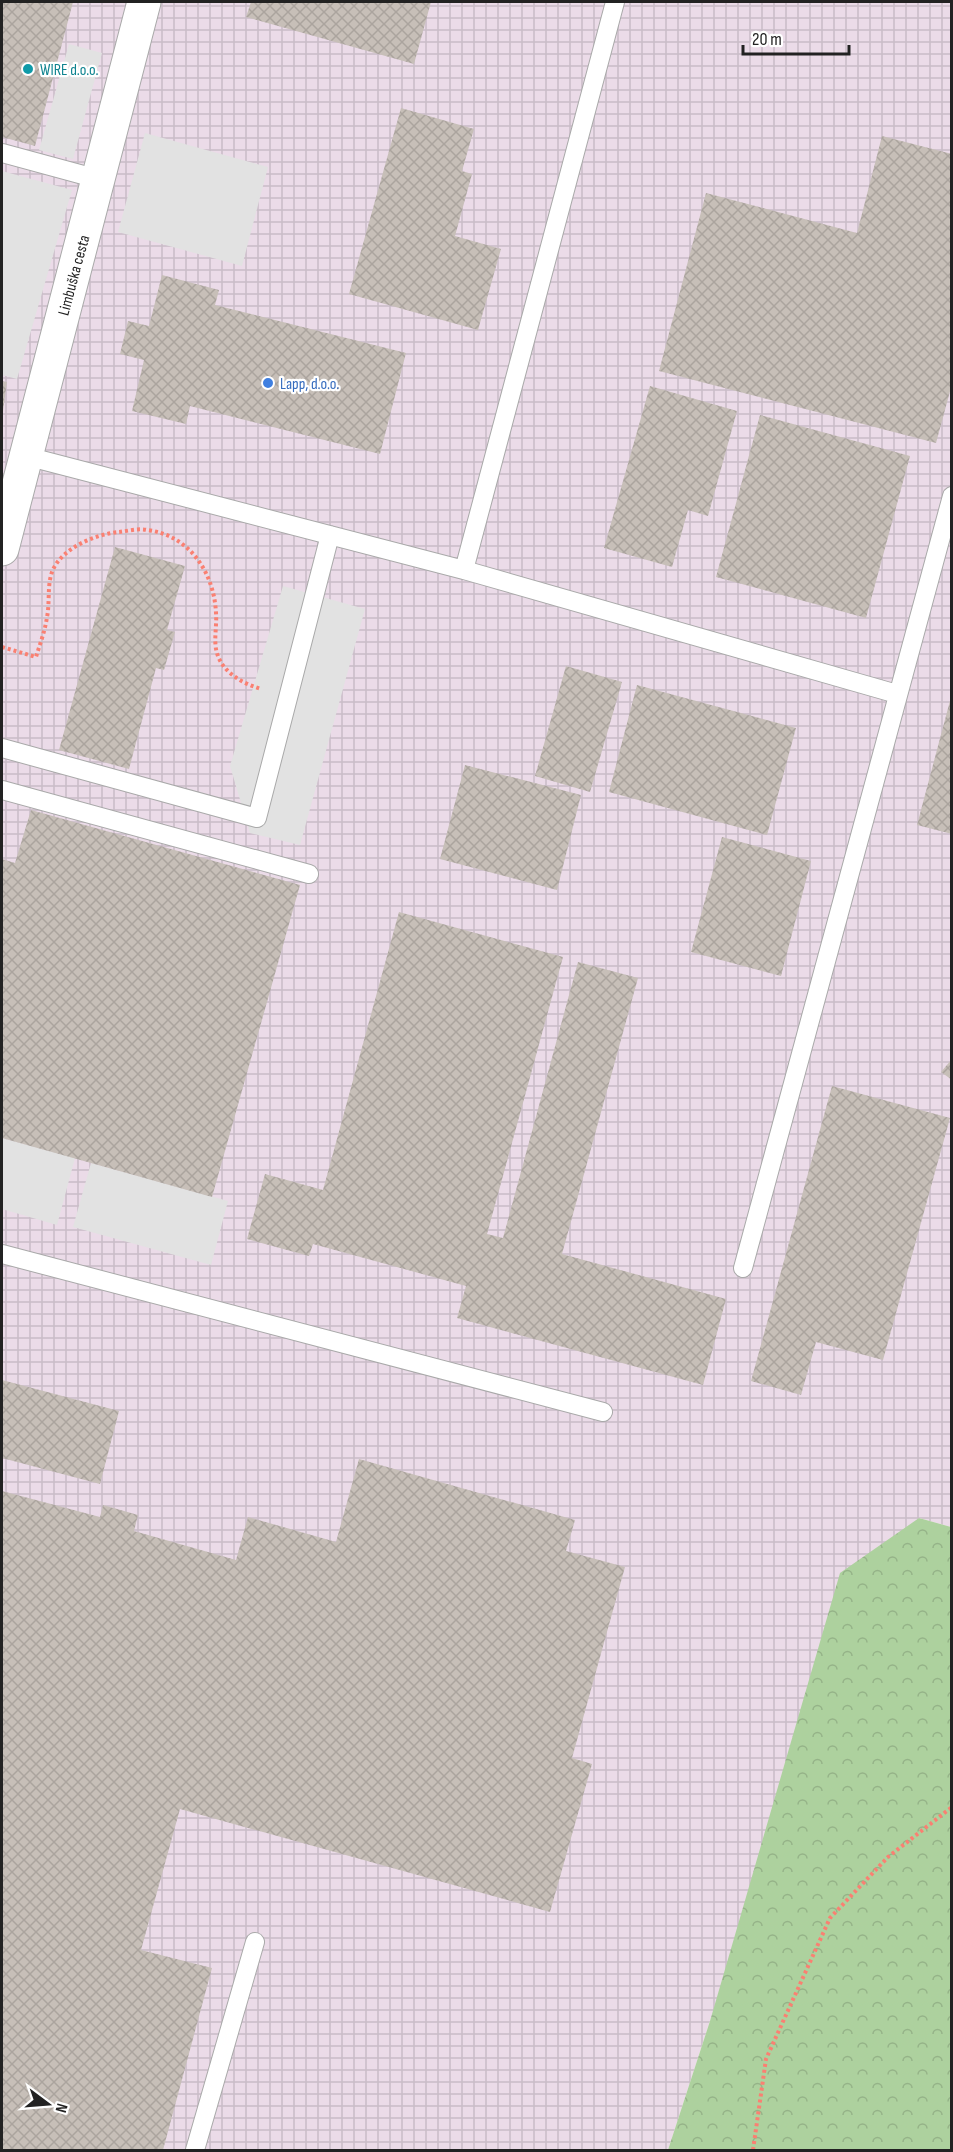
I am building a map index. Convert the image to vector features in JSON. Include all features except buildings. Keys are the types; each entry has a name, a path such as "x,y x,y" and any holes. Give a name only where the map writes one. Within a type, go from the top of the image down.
{"street":[{"name":"Limbuška cesta","path":"2,549 144,2"}],"lane":[{"path":"464,570 615,2"},
{"path":"2,153 98,178"},
{"path":"26,456 464,570 897,694"},
{"path":"743,1268 951,496"},
{"path":"2,748 257,818 330,535"},
{"path":"2,790 309,874"},
{"path":"2,1254 603,1412"},
{"path":"195,2151 255,1942"}],"path":[{"path":"2,647 36,657 47,616 52,572 64,555 89,539 116,532 145,529 165,534 186,546 200,562 212,585 216,612 216,649 224,666 236,679 288,696"},
{"path":"753,2151 766,2059 830,1918 888,1857 951,1807"}],"shaded area":[{"path":"2,2 951,2 951,1527 919,1518 710,2021 668,2150 2,2150"},
{"path":"69,44 102,53 73,159 39,150"},
{"path":"145,133 268,167 242,266 118,232"},
{"path":"2,171 72,190 17,379 2,375"},
{"path":"283,586 365,609 300,845 250,833 230,766"},
{"path":"2,1138 75,1158 57,1225 2,1209"},
{"path":"91,1163 228,1201 211,1265 73,1227"}],"green space":[{"path":"919,1518 951,1527 951,2150 668,2150 710,2021 840,1573"}],"place":[{"name":"WIRE d.o.o.","path":"28,69"},
{"name":"Lapp, d.o.o.","path":"268,383"}]}
